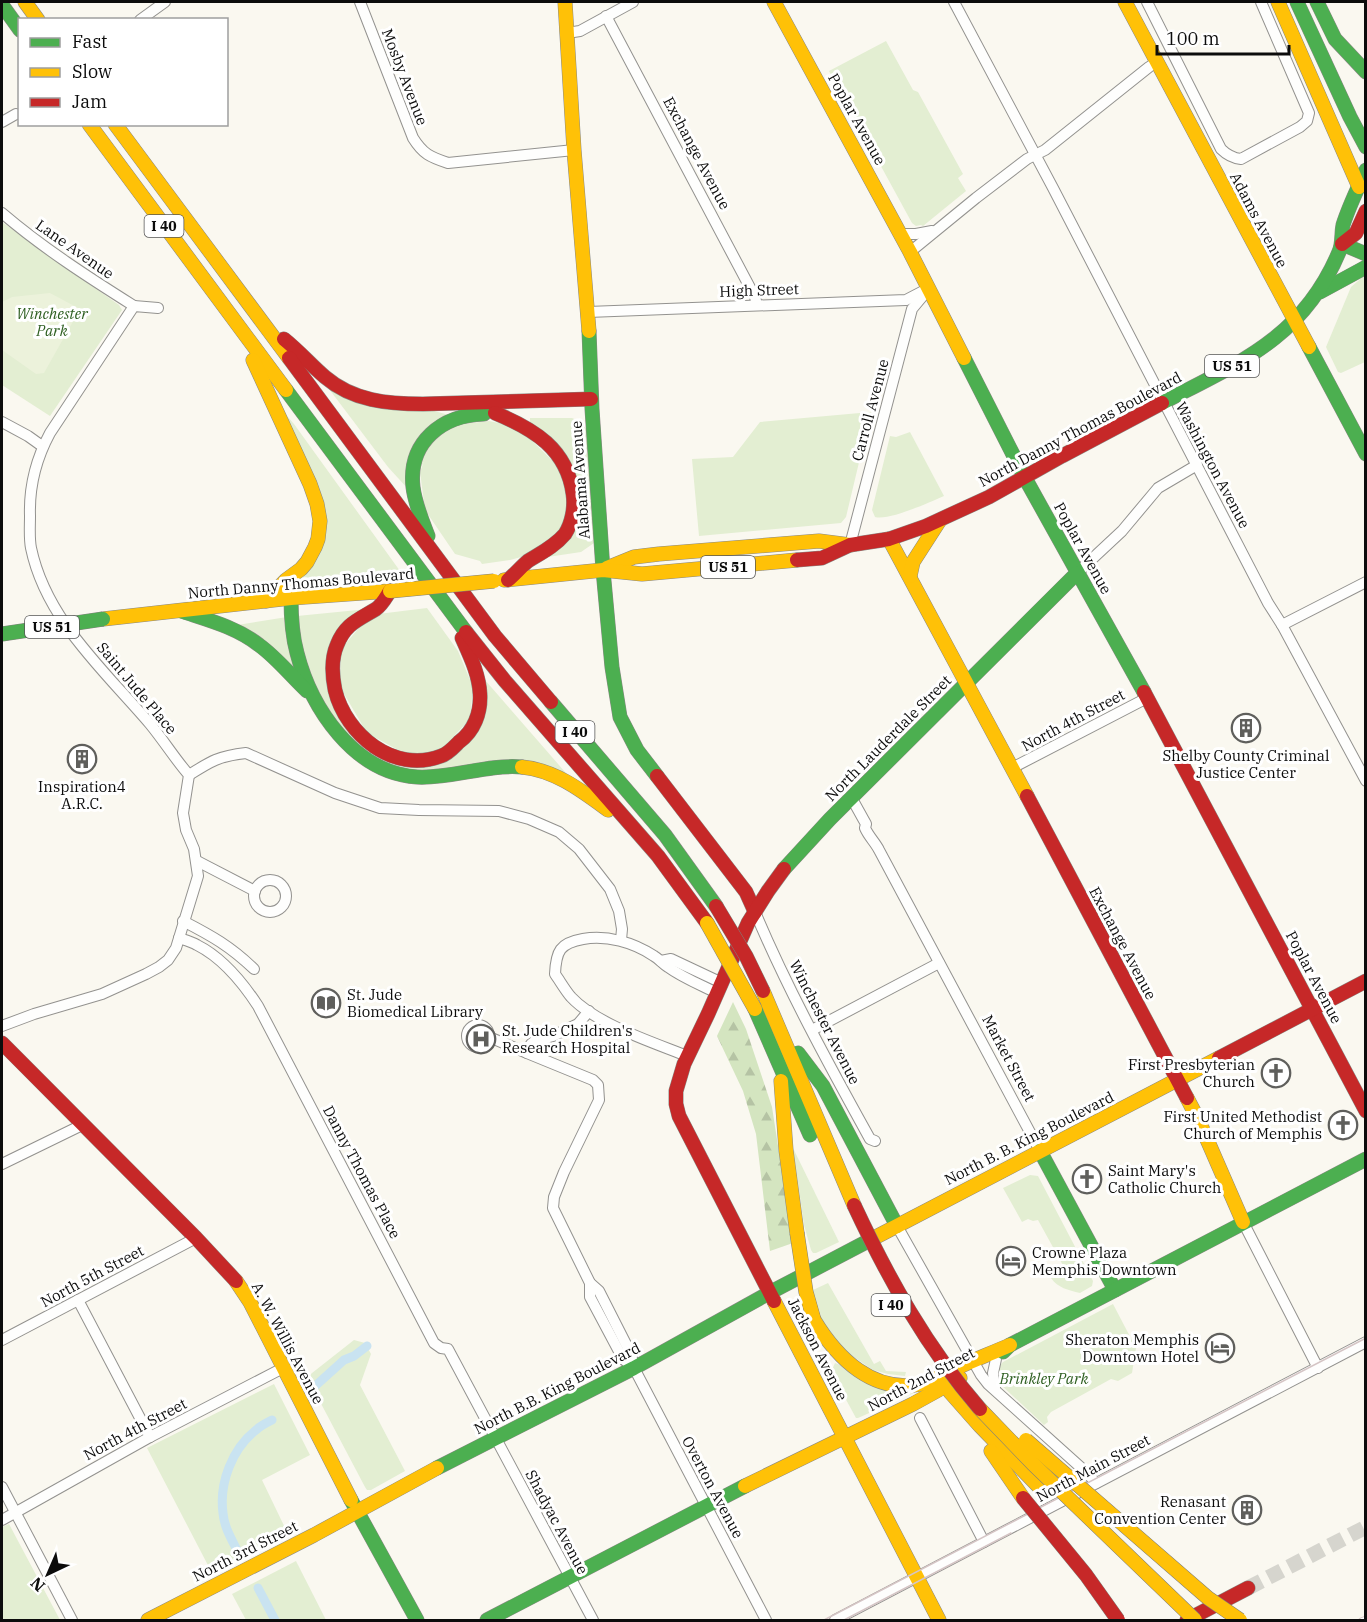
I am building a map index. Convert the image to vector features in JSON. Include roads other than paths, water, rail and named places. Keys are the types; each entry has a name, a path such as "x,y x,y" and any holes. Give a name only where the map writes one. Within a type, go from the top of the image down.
{"main road":[{"path":"25,2 37,18"},
{"name":"Alabama Avenue","path":"565,2 574,150 588,312 591,404 603,570 614,686 620,717 637,750 746,892 755,912"},
{"name":"Poplar Avenue","path":"774,2 910,252 1025,478 1147,698 1365,1111"},
{"name":"Adams Avenue","path":"1125,2 1365,454"},
{"path":"1278,2 1359,187"},
{"path":"1297,2 1365,147"},
{"path":"1317,2 1335,39 1365,72"},
{"path":"2,5 18,27"},
{"path":"1345,50 1365,60"},
{"name":"I 40","path":"90,126 455,618 505,681 658,856 707,923 755,1009 849,1209 872,1244 901,1297 954,1376 1019,1451 1195,1620"},
{"name":"I 40","path":"116,126 518,665 674,846 716,906 746,956 783,1035 868,1264 921,1352 950,1392 980,1426 1033,1481 1177,1620"},
{"name":"North Danny Thomas Boulevard","path":"2,634 103,619 291,598 390,591 603,570 634,557 660,554 819,541 850,545 889,539 926,526 989,497 1262,349 1295,323 1320,293 1342,244 1342,227 1365,170"},
{"name":"North Danny Thomas Boulevard","path":"1342,244 1356,233 1365,211"},
{"path":"1342,244 1365,254"},
{"path":"1320,293 1365,267"},
{"path":"264,324 296,348 327,379 351,393 378,401 423,405 591,404"},
{"path":"238,328 310,484 320,522 318,539 307,562 266,601"},
{"path":"436,557 413,490 413,474 417,456 431,433 446,422 465,416 591,404"},
{"path":"495,413 526,427 550,445 562,459 572,483 573,492 572,519 565,532 554,545 529,561 508,580"},
{"path":"909,576 913,562 940,519"},
{"name":"Exchange Avenue","path":"889,539 1199,1121 1243,1222"},
{"name":"North Lauderdale Street","path":"677,1090 687,1056 755,912 778,878 816,833 1077,573"},
{"path":"390,591 378,608 358,618 343,633 335,649 331,666 335,693 346,716 368,743 387,756 408,762 436,759 455,748 474,724 480,701 478,680 455,618"},
{"path":"291,598 291,622 295,648 313,697 330,722 365,759 389,772 417,777 497,767 530,768 570,783 632,826"},
{"path":"181,611 251,639 274,658 313,697"},
{"name":"North B. B. King Boulevard","path":"771,1292 1365,981"},
{"path":"783,1035 823,1086 897,1226"},
{"name":"A. W. Willis Avenue","path":"2,1043 235,1280 250,1302 357,1512 417,1620"},
{"path":"780,1063 786,1150 806,1292 814,1320 828,1344 844,1362 865,1375 898,1385 922,1384 975,1365 1010,1345"},
{"name":"Jackson Avenue","path":"677,1090 675,1104 679,1116 939,1620"},
{"name":"Market Street","path":"1041,1151 1115,1290"},
{"name":"North 2nd Street","path":"487,1620 778,1469 913,1404 975,1365 996,1359 1010,1345 1365,1159"},
{"name":"North B.B. King Boulevard","path":"357,1512 633,1368 771,1292"},
{"path":"954,1376 1199,1590 1240,1620"},
{"path":"950,1392 1023,1498 1086,1575 1118,1620"},
{"name":"North 3rd Street","path":"148,1620 357,1512"},
{"path":"1187,1620 1248,1588"}],"street":[{"path":"143,18 165,2"},
{"name":"Mosby Avenue","path":"360,2 413,138 420,150 430,157 448,163 574,150"},
{"path":"567,33 580,31 633,2"},
{"name":"Washington Avenue","path":"954,2 1268,603 1365,781"},
{"path":"1147,2 1221,149 1233,158 1241,159 1300,127 1306,121 1309,113 1261,2"},
{"name":"Exchange Avenue","path":"606,16 755,297 757,305"},
{"path":"910,252 1027,159 1045,150 1157,62"},
{"path":"2,122 16,114"},
{"name":"Lane Avenue","path":"2,213 72,267 134,306"},
{"path":"900,234 916,234 935,230"},
{"name":"High Street","path":"588,312 906,300 929,288"},
{"name":"Carroll Avenue","path":"850,545 912,309 929,288"},
{"path":"134,306 158,308"},
{"name":"Saint Jude Place","path":"134,306 42,446 30,497 30,546 37,571 51,602 65,623 99,668 150,725 189,775"},
{"path":"2,422 42,446"},
{"name":"North Lauderdale Street","path":"1077,573 1122,531 1158,488 1197,465"},
{"path":"1282,625 1365,582"},
{"name":"North 4th Street","path":"1012,768 1147,698"},
{"path":"2,1026 102,994 146,974 168,960 176,948 198,876 194,847 186,830 183,813 189,775 213,760 246,753 335,793 380,808 499,811 529,819 559,832 579,849 610,889 619,911 622,928 621,940"},
{"name":"Market Street","path":"852,797 871,840 875,842 1041,1151"},
{"path":"197,861 255,891"},
{"name":"Winchester Avenue","path":"755,912 770,948 812,1030 870,1139 875,1141"},
{"path":"183,921 220,940 254,969"},
{"name":"Danny Thomas Place","path":"179,938 197,945 213,956 241,981 251,995 434,1343 441,1348 448,1349 495,1438"},
{"path":"687,1056 613,1026 570,997 555,974 558,953 571,941 592,938 621,940 661,961 671,959 720,988"},
{"path":"812,1030 939,963"},
{"path":"489,1037 527,1053 535,1041 553,1036 578,1024 590,1011"},
{"name":"Overton Avenue","path":"527,1053 593,1080 597,1085 599,1100 557,1189 553,1208 590,1283 590,1297 622,1359 633,1368 766,1620"},
{"path":"2,1164 82,1125"},
{"name":"Exchange Avenue","path":"1243,1222 1318,1368"},
{"path":"897,1226 988,1384 1087,1473 1096,1484"},
{"name":"North 5th Street","path":"2,1340 196,1238"},
{"path":"78,1300 150,1437"},
{"name":"North Main Street","path":"835,1620 1365,1342"},
{"path":"994,1388 993,1373 996,1359"},
{"name":"North 4th Street","path":"2,1520 150,1437 283,1368"},
{"path":"920,1418 984,1542"},
{"name":"Shadyac Avenue","path":"495,1438 593,1620"},
{"path":"2,1487 72,1620"}],"waterway":[{"path":"313,1388 344,1360 367,1346"},
{"path":"238,1552 224,1518 222,1502 225,1479 240,1447 258,1429 272,1420"},
{"path":"258,1588 275,1620"}],"tunnel":[{"path":"1248,1588 1366,1527"}],"tram line":[{"path":"824,1620 1366,1338"},
{"path":"844,1620 1011,1533"}],"railway":[{"path":"1361,1620 1366,1618"}],"place":[{"name":"Shelby County Criminal Justice Center","path":"1246,728"},
{"name":"Inspiration4 A.R.C.","path":"82,759"},
{"name":"St. Jude Biomedical Library","path":"326,1003"},
{"name":"St. Jude Children's Research Hospital","path":"481,1039"},
{"name":"First Presbyterian Church","path":"1276,1073"},
{"name":"First United Methodist Church of Memphis","path":"1343,1125"},
{"name":"Saint Mary's Catholic Church","path":"1087,1179"},
{"name":"Crowne Plaza Memphis Downtown","path":"1011,1261"},
{"name":"Sheraton Memphis Downtown Hotel","path":"1220,1348"},
{"name":"Renasant Convention Center","path":"1247,1510"}],"park label":[{"name":"Winchester Park","path":"52,322"},
{"name":"Brinkley Park","path":"1044,1378"}]}
